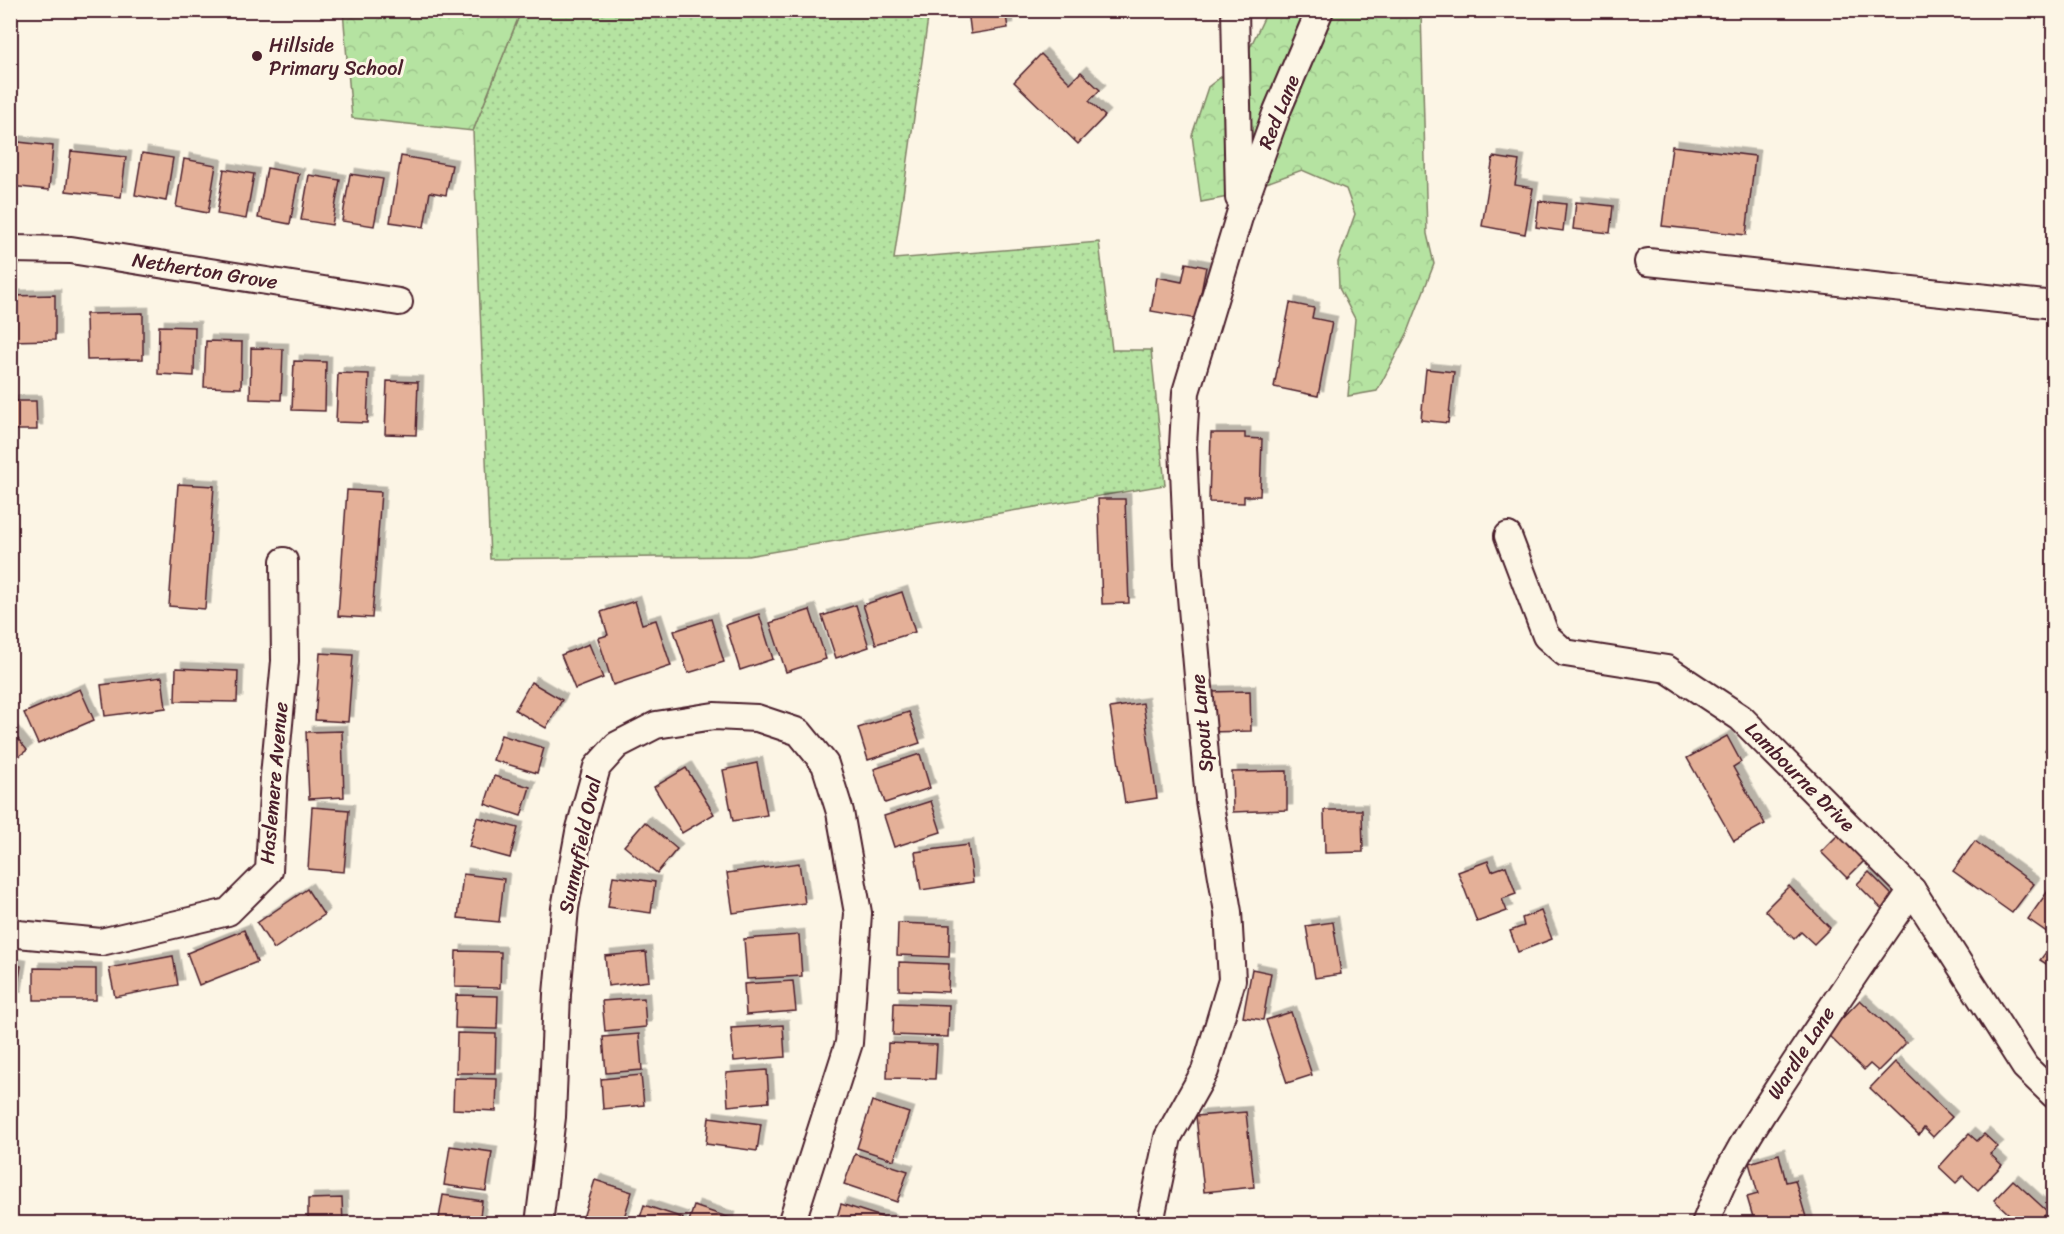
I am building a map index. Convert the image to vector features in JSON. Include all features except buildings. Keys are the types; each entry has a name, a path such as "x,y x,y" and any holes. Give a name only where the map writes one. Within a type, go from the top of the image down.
{"street":[{"path":"1235,10 1240,214"},
{"name":"Red Lane","path":"1240,214 1277,111 1320,10"},
{"name":"Spout Lane","path":"1153,1224 1152,1213 1168,1137 1205,1071 1232,980 1228,912 1209,800 1188,563 1183,446 1186,392 1240,214"},
{"name":"Netherton Grove","path":"10,249 71,250 399,302"},
{"path":"1648,262 2054,305"},
{"name":"Lambourne Drive","path":"1508,536 1546,636 1565,653 1667,669 1741,717 1912,890 2025,1067 2054,1095"},
{"name":"Haslemere Avenue","path":"10,930 18,934 101,942 228,912 268,872 285,661 284,561"},
{"name":"Sunnyfield Oval","path":"539,1224 552,1117 565,908 579,832 597,767 617,745 656,725 714,716 757,718 799,732 825,764 840,812 858,913 849,1043 791,1224"},
{"name":"Wardle Lane","path":"1705,1224 1713,1200 1756,1121 1912,890"}],"green space":[{"path":"343,10 521,11 473,131 352,118"},
{"path":"521,11 929,11 894,259 1099,242 1112,350 1151,350 1165,485 748,556 490,559 473,131"},
{"path":"1264,11 1421,11 1427,234 1434,264 1408,332 1377,391 1348,396 1355,319 1339,288 1338,262 1355,214 1346,189 1302,170 1228,197 1201,202 1192,135 1208,87 1245,58 1265,16"}],"place":[{"name":"Hillside Primary School","path":"257,56"}]}
